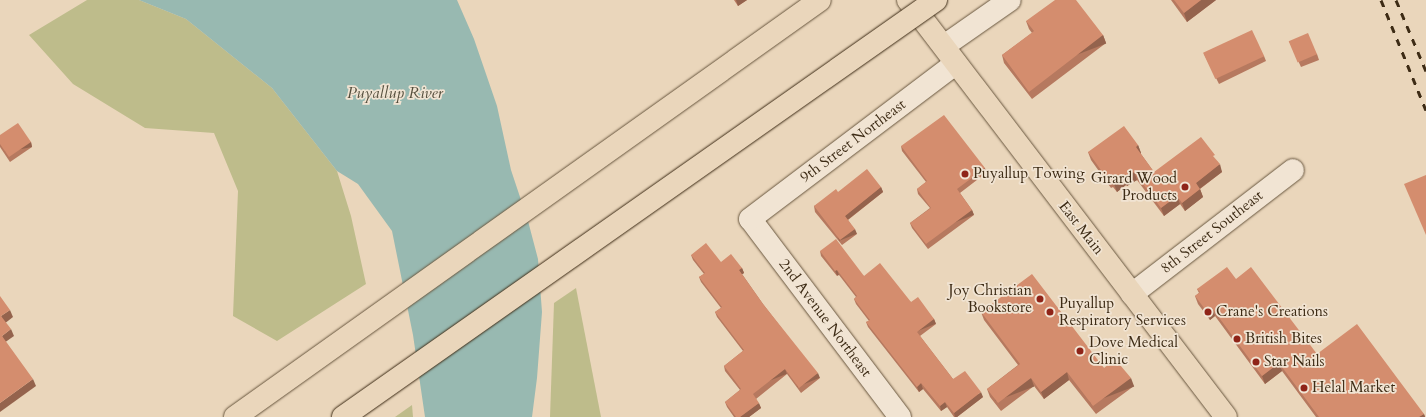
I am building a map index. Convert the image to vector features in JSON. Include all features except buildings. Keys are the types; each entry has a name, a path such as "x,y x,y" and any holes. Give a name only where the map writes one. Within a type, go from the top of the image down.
{"main road":[{"path":"235,417 820,0"},
{"name":"East Main","path":"908,0 1226,417"},
{"path":"343,417 936,0"}],"street":[{"name":"9th Street Northeast","path":"750,219 950,55 1010,0"},
{"name":"8th Street Southeast","path":"1132,294 1293,170"},
{"name":"2nd Avenue Northeast","path":"750,219 900,417"}],"shaded area":[{"path":"87,0 139,0 186,19 272,88 337,171 351,216 366,284 277,341 233,316 238,191 214,133 145,128 73,84 29,35"},
{"path":"576,288 601,417 550,417 554,303"},
{"path":"412,405 413,417 395,417"}],"water":[{"name":"Puyallup River","path":"139,0 457,0 474,39 497,106 511,170 528,221 538,259 542,312 537,378 532,417 425,417 413,335 392,231 358,184 337,171 272,88 186,19"}],"railway":[{"path":"1381,0 1426,110"},
{"path":"1396,0 1426,71"}],"place":[{"name":"Puyallup Towing","path":"965,174"},
{"name":"Girard Wood Products","path":"1185,187"},
{"name":"Joy Christian Bookstore","path":"1040,299"},
{"name":"Puyallup Respiratory Services","path":"1050,312"},
{"name":"Crane's Creations","path":"1208,312"},
{"name":"British Bites","path":"1237,339"},
{"name":"Dove Medical Clinic","path":"1080,351"},
{"name":"Star Nails","path":"1256,362"},
{"name":"Helal Market","path":"1304,388"}]}
